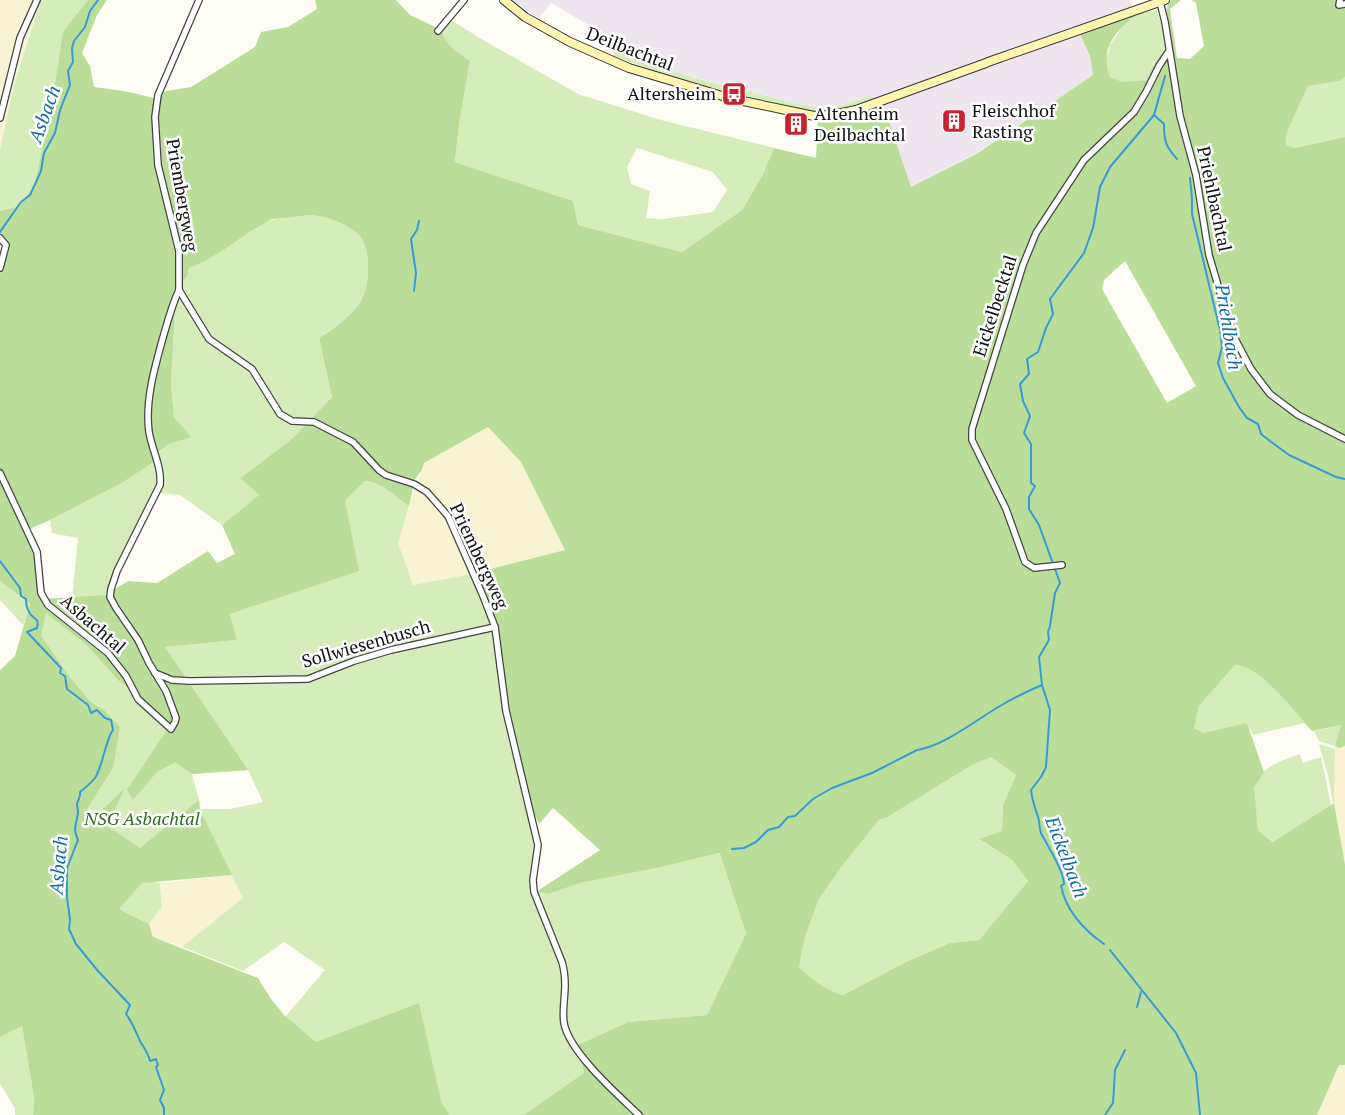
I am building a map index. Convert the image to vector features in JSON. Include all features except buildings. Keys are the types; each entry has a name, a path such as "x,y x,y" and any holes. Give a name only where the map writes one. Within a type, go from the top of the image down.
{"street":[{"path":"0,118 20,38 37,0"},
{"name":"Priembergweg","path":"199,0 158,95 155,107 158,166 179,251 179,290 209,339 252,369 280,414 286,419 312,422 334,431 360,447 379,470 386,475 414,484 427,492 448,516 495,627 504,701 538,845 534,892 562,962 564,973 564,1021 566,1030 573,1044 595,1070 640,1115"},
{"path":"438,31 464,0"},
{"name":"Deilbachtal","path":"504,0 525,17 570,42 629,68 729,98 814,116 833,115 856,110 1163,1"},
{"path":"1340,0 1339,5 1345,4"},
{"name":"Priehlbachtal","path":"1163,1 1169,52 1180,116 1196,175 1209,255 1236,342 1251,369 1270,394 1298,415 1345,440"},
{"name":"Eickelbecktal","path":"1062,565 1034,568 1025,562 1006,509 972,440 972,429 1036,233 1084,160 1134,112 1159,66 1169,52"},
{"path":"0,268 6,245 1,239"},
{"path":"155,673 136,637 113,603 110,593 117,571 160,485 160,472 149,433 149,412 157,361 170,311 179,290"},
{"name":"Asbachtal","path":"0,473 37,552 41,593 48,606 108,653 126,676 138,699 170,729 175,722 173,708 166,691 155,673"},
{"name":"Sollwiesenbusch","path":"155,673 172,680 190,681 308,679 354,661 391,650 495,627"}],"shaded area":[{"path":"0,0 41,0 14,85 0,149"},
{"path":"511,0 1129,0 1133,8 1015,49 881,99 868,96 831,109 799,104 673,72 613,51 616,40 586,28 587,24 551,3 539,18"},
{"path":"1080,34 1090,56 1093,75 976,153 911,187 883,104"},
{"path":"488,427 521,462 566,550 475,573 413,585 397,543 424,463"},
{"path":"1335,746 1339,748 1345,746 1345,865 1334,803"},
{"path":"232,875 243,898 182,947 153,937 149,924 162,907 160,883"},
{"path":"1339,1064 1345,1065 1345,1115 1317,1115"}],"green space":[{"path":"41,0 88,0 63,33 52,102 34,187 16,207 0,211 0,149 14,85"},
{"path":"88,0 107,0 97,15 82,53 90,66 94,87 154,98 166,91 191,87 255,47 261,32 288,27 317,9 315,0 396,0 410,15 442,30 449,44 470,61 459,124 455,162 573,201 578,225 682,252 742,210 762,176 774,148 816,158 818,118 851,115 883,104 911,187 976,154 1093,75 1090,56 1080,34 1088,30 1137,14 1126,23 1111,41 1108,48 1107,66 1110,77 1122,82 1147,80 1159,57 1171,51 1166,11 1171,0 1181,0 1170,9 1177,58 1190,59 1204,46 1196,3 1191,0 1345,0 1345,77 1340,81 1308,86 1287,132 1286,145 1295,148 1345,137 1345,746 1339,748 1335,746 1341,725 1312,731 1266,681 1245,667 1235,665 1199,706 1194,728 1203,733 1247,723 1264,772 1254,787 1258,830 1273,842 1334,803 1345,865 1345,1065 1339,1065 1317,1115 524,1115 584,1073 578,1045 628,1022 707,1015 746,934 720,853 580,883 548,894 536,892 600,850 553,808 539,824 531,808 503,683 500,642 475,573 565,550 521,462 488,427 424,463 422,470 415,479 409,506 377,484 365,481 345,501 359,571 230,614 237,640 165,647 248,770 192,774 175,762 157,772 133,800 127,790 170,725 140,697 118,680 88,646 46,613 41,635 70,677 90,701 105,711 120,727 113,768 87,809 94,818 125,788 107,826 140,848 199,800 200,810 232,875 142,883 119,909 149,924 153,937 258,978 271,999 285,1016 316,1042 419,1003 442,1104 450,1115 33,1115 34,1097 22,1026 0,1037 0,670 15,656 30,604 0,581 0,274 8,246 0,236 0,211 16,207 34,187 52,102 63,32","holes":["311,215 329,219 341,223 357,233 366,248 368,269 362,299 349,315 319,338 332,397 293,438 240,478 259,495 222,525 235,554 217,563 208,551 157,583 128,581 105,595 43,599 36,553 27,530 120,484 155,461 157,453 169,444 191,437 174,417 171,385 176,291 188,275 189,268 205,261 272,219","1125,261 1196,386 1167,403 1102,289 1104,280","991,757 1016,775 1003,805 1002,831 979,839 1012,860 1028,881 979,940 950,943 908,961 843,995 830,990 809,976 799,967 805,937 819,899 842,866 879,820 886,818 972,765"]},
{"path":"1156,10 1162,24 1166,51 1154,62 1148,80 1122,83 1110,77 1106,60 1110,45 1124,24 1137,14"},
{"path":"451,20 578,94 661,120 774,148 762,176 742,210 682,252 578,225 573,201 455,162 459,124 470,61 449,44 442,30","holes":["637,148 713,172 727,190 713,212 663,219 646,218 650,191 631,184 627,167"]},
{"path":"613,51 695,78 799,104 831,109 868,96 881,99 840,110 814,112 673,78 614,56"},
{"path":"1345,77 1345,137 1295,148 1286,145 1287,132 1308,86 1340,81"},
{"path":"310,215 335,221 357,233 366,248 368,258 365,290 358,306 345,319 319,338 332,397 293,438 241,477 259,495 222,525 180,495 159,493 152,499 109,592 105,595 72,598 78,538 52,533 50,520 120,484 169,444 190,437 174,417 171,385 176,291 188,275 189,268 261,224 291,216"},
{"name":"NSG Asbachtal","path":"365,481 377,484 409,506 398,543 413,585 471,574 497,642 500,688 513,753 537,845 533,877 536,892 548,894 579,883 721,853 746,935 707,1015 628,1022 578,1045 568,1030 566,1015 567,982 560,960 564,983 563,1026 566,1038 580,1055 584,1074 526,1115 449,1115 442,1105 419,1004 316,1044 285,1017 325,970 284,942 243,971 182,947 243,898 214,840 218,873 155,882 160,883 162,907 149,924 119,909 67,930 99,706 90,701 70,677 41,635 43,599 186,680 165,647 237,640 230,614 322,583 345,501","holes":["248,770 263,802 230,809 200,809 192,774"]},
{"path":"0,581 30,604 23,625 0,600"},
{"path":"1235,665 1255,672 1274,687 1305,723 1253,735 1247,723 1203,734 1194,728 1199,706"},
{"path":"1341,725 1335,746 1319,741 1314,731"},
{"path":"1319,744 1335,749 1333,804 1329,779"},
{"path":"1300,754 1303,763 1321,757 1331,805 1274,842 1258,830 1254,787 1266,769"},
{"path":"991,756 1016,775 1003,805 1002,831 980,840 1012,860 1028,881 979,940 950,943 908,961 843,995 830,990 814,980 799,967 805,937 819,899 842,866 879,820 886,818 972,765"},
{"path":"22,1025 34,1097 33,1115 15,1115 15,1108 0,1084 0,1037"}],"waterway":[{"name":"Asbach","path":"0,232 21,202 30,195 41,171 44,153 55,133 60,110 70,85 68,71 73,62 72,48 74,41 85,27 90,11 98,0"},
{"name":"Eickelbach","path":"1052,561 1039,525 1029,509 1029,497 1035,486 1031,483 1031,444 1024,433 1030,416 1023,401 1020,384 1029,374 1027,359 1038,352 1053,314 1050,299 1084,253 1093,228 1100,187 1110,167 1154,115 1165,76"},
{"name":"Priehlbach","path":"1154,115 1164,124 1166,143 1177,159"},
{"name":"Priehlbach","path":"1190,178 1192,214 1220,330 1222,347 1218,363 1223,378 1247,418 1258,424 1261,434 1289,455 1336,477 1345,479"},
{"path":"414,291 416,273 411,239 417,230 419,221"},
{"name":"Asbach","path":"0,561 20,588 21,596 26,599 29,611 37,621 37,628 27,632 61,668 60,673 65,676 67,689 88,705 91,713 97,710 105,718 111,720 113,730 98,773 92,782 80,792 77,804 78,812 75,829 78,840 67,868 69,929 76,944 130,1005 126,1014 150,1061 156,1059 158,1065 156,1067 164,1090 160,1100 164,1108 164,1115"},
{"name":"Eickelbach","path":"1055,569 1060,583 1055,593 1048,632 1049,640 1039,657 1042,685 1050,710 1046,767 1031,790 1031,794 1039,819 1041,833 1055,858 1063,878 1064,884 1061,886 1063,895 1077,919 1104,944"},
{"path":"732,849 744,848 756,842 768,830 779,827 788,817 795,816 813,799 832,788 872,773 917,750 927,748 949,738 1005,703 1042,685"},
{"name":"Eickelbach","path":"1110,950 1176,1033 1196,1073 1200,1115"},
{"path":"1137,1007 1141,992"},
{"path":"1105,1115 1113,1103 1115,1070 1125,1050"}],"place":[{"name":"Altersheim","path":"734,94"},
{"name":"Fleischhof Rasting","path":"954,121"},
{"name":"Altenheim Deilbachtal","path":"796,124"}]}
